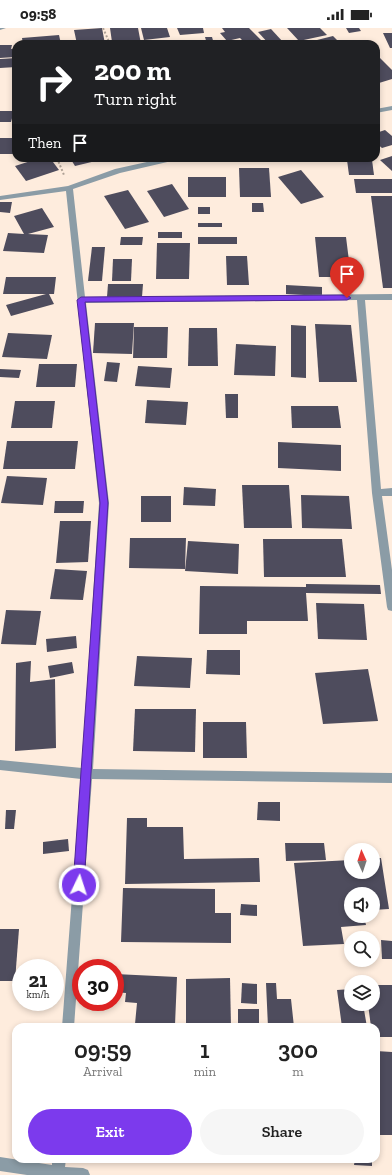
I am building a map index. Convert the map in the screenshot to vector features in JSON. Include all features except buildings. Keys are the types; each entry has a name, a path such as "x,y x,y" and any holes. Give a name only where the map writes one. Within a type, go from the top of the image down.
{"street":[{"path":"380,110 392,108"},
{"path":"0,198 69,188 118,171 157,162"},
{"path":"68,1023 87,774 104,503 69,188"},
{"path":"81,300 392,297"},
{"path":"360,298 377,493 392,607"},
{"path":"377,493 392,492"},
{"path":"0,765 87,774 392,778"},
{"path":"58,1173 59,1163"},
{"path":"0,1164 58,1173 83,1175"}],"path":[{"path":"103,28 108,40"}],"route":[{"path":"79,885 104,503 81,300 347,298"}]}
